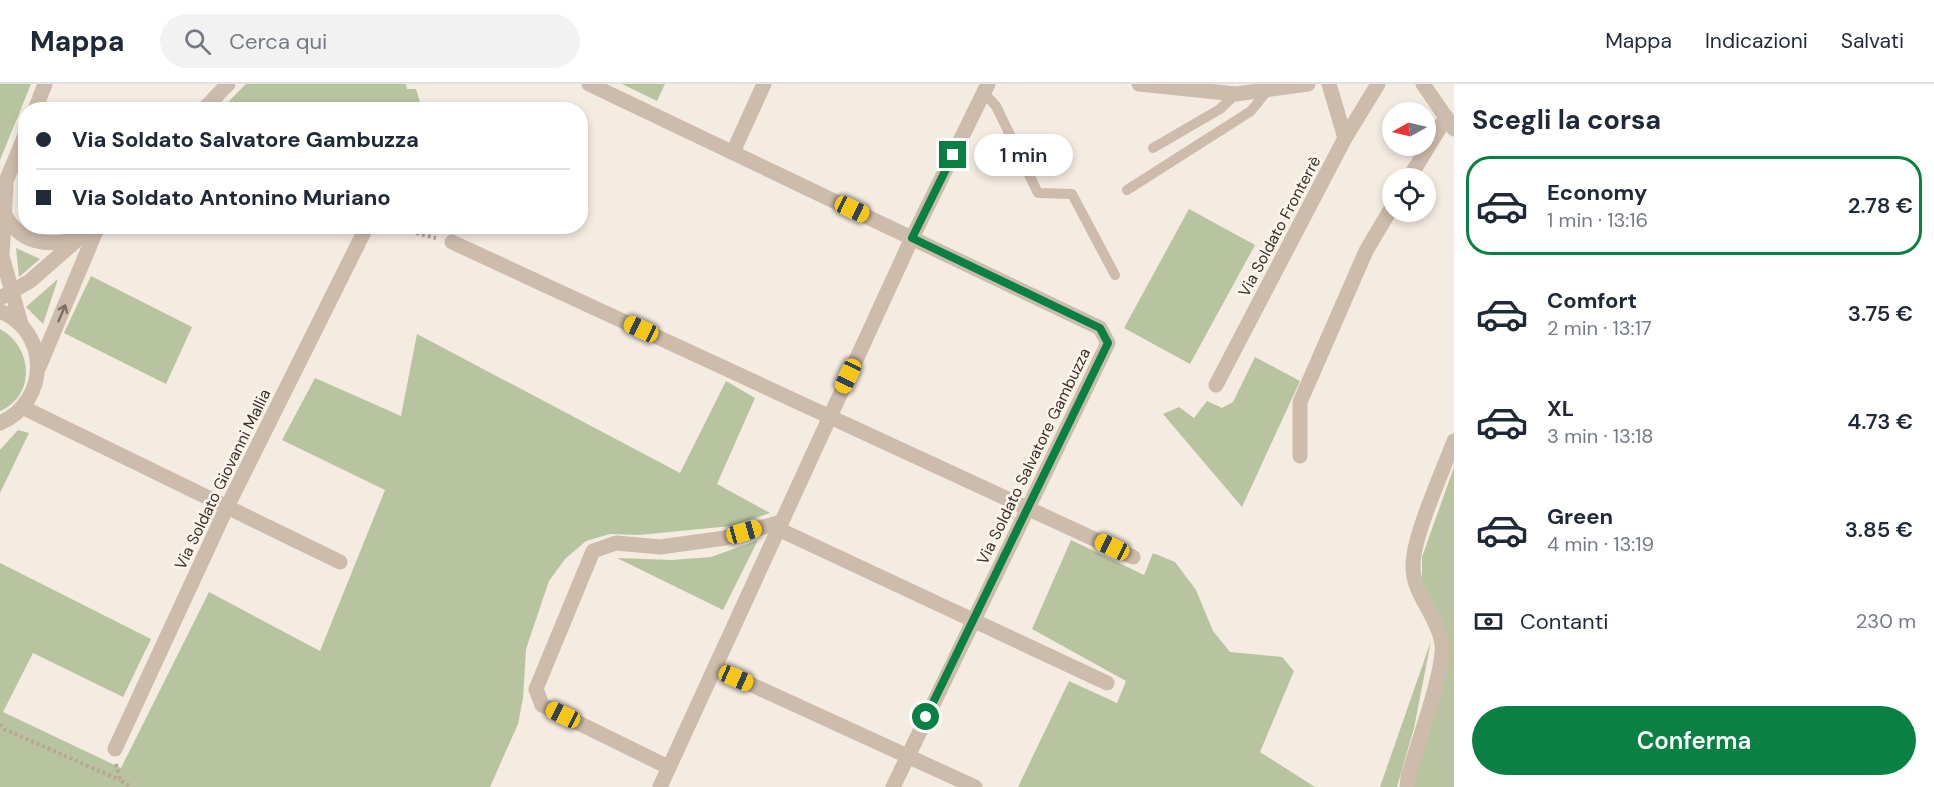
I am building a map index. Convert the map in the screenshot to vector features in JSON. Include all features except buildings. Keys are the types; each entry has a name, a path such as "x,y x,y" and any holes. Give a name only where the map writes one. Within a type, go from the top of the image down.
{"street":[{"path":"38,102 45,84"},
{"path":"211,102 228,84"},
{"name":"Via Soldato Salvatore Gambuzza","path":"589,84 1100,328 1108,343 893,787"},
{"path":"733,152 764,84"},
{"path":"1139,84 1236,94 1308,84"},
{"path":"1329,84 1345,138"},
{"name":"Via Soldato Fronterrè","path":"1216,386 1345,138 1377,84"},
{"path":"1417,168 1450,124 1423,84"},
{"path":"660,787 912,238 986,88"},
{"path":"18,153 3,190 2,256 5,296 34,344 39,367"},
{"path":"4,213 10,226 18,232"},
{"path":"1299,456 1300,402 1366,251 1383,222"},
{"path":"21,234 30,240 48,243 79,238"},
{"path":"5,296 30,281 85,234"},
{"path":"0,433 5,421 24,408 32,396 39,367 93,234"},
{"name":"Via Soldato Giovanni Mallia","path":"115,749 226,508 363,234"},
{"path":"452,242 1133,557"},
{"path":"0,311 21,324"},
{"path":"24,408 340,562"},
{"path":"1407,787 1440,667 1442,645 1435,622 1414,582 1414,552 1454,441"},
{"path":"668,767 543,705 536,689 593,551 616,543 660,546 725,538 780,525 1107,683"},
{"path":"715,668 975,787"}],"lane":[{"path":"986,88 1038,193 1072,194 1115,275"},
{"path":"1126,190 1251,111 1267,91"},
{"path":"1153,148 1220,110 1236,94"}],"path":[{"path":"420,234 452,242"},
{"path":"0,724 4,729 120,780 130,787"},
{"path":"115,749 120,780"}],"green space":[{"path":"0,84 31,84 24,102 18,102 18,116 0,160"},
{"path":"246,84 406,84 407,89 416,89 420,102 228,102"},
{"path":"622,84 665,84 657,101"},
{"path":"1189,209 1255,245 1190,364 1124,328"},
{"path":"16,248 40,259 19,277"},
{"path":"91,276 192,327 166,384 64,333"},
{"path":"58,279 43,324 26,307"},
{"path":"0,329 19,347 26,370 25,383 20,394 12,404 0,411"},
{"path":"417,334 680,473 726,381 755,398 717,484 770,513 731,526 639,535 610,534 586,541 565,559 549,581 526,649 523,698 518,724 490,787 0,787 0,563 151,639 123,697 33,653 3,712 121,768 209,592 320,651 385,490 282,440 315,378 401,416"},
{"path":"1255,357 1300,381 1242,507 1163,414 1179,407 1194,418 1207,401 1222,408 1233,402"},
{"path":"18,430 29,433 0,493 0,450"},
{"path":"1454,467 1454,787 1412,787 1443,681 1422,581 1422,557"},
{"path":"758,540 723,610 617,558 672,560 711,557"},
{"path":"1071,540 1144,575 1153,553 1175,562 1196,590 1213,631 1230,652 1282,657 1294,671 1260,752 1315,787 1018,787 1069,681 1117,703 1126,681 1032,629"},
{"path":"1431,641 1414,728 1397,787 1380,787"}],"route":[{"path":"926,717 1108,343 1100,328 912,238 953,155"}]}
